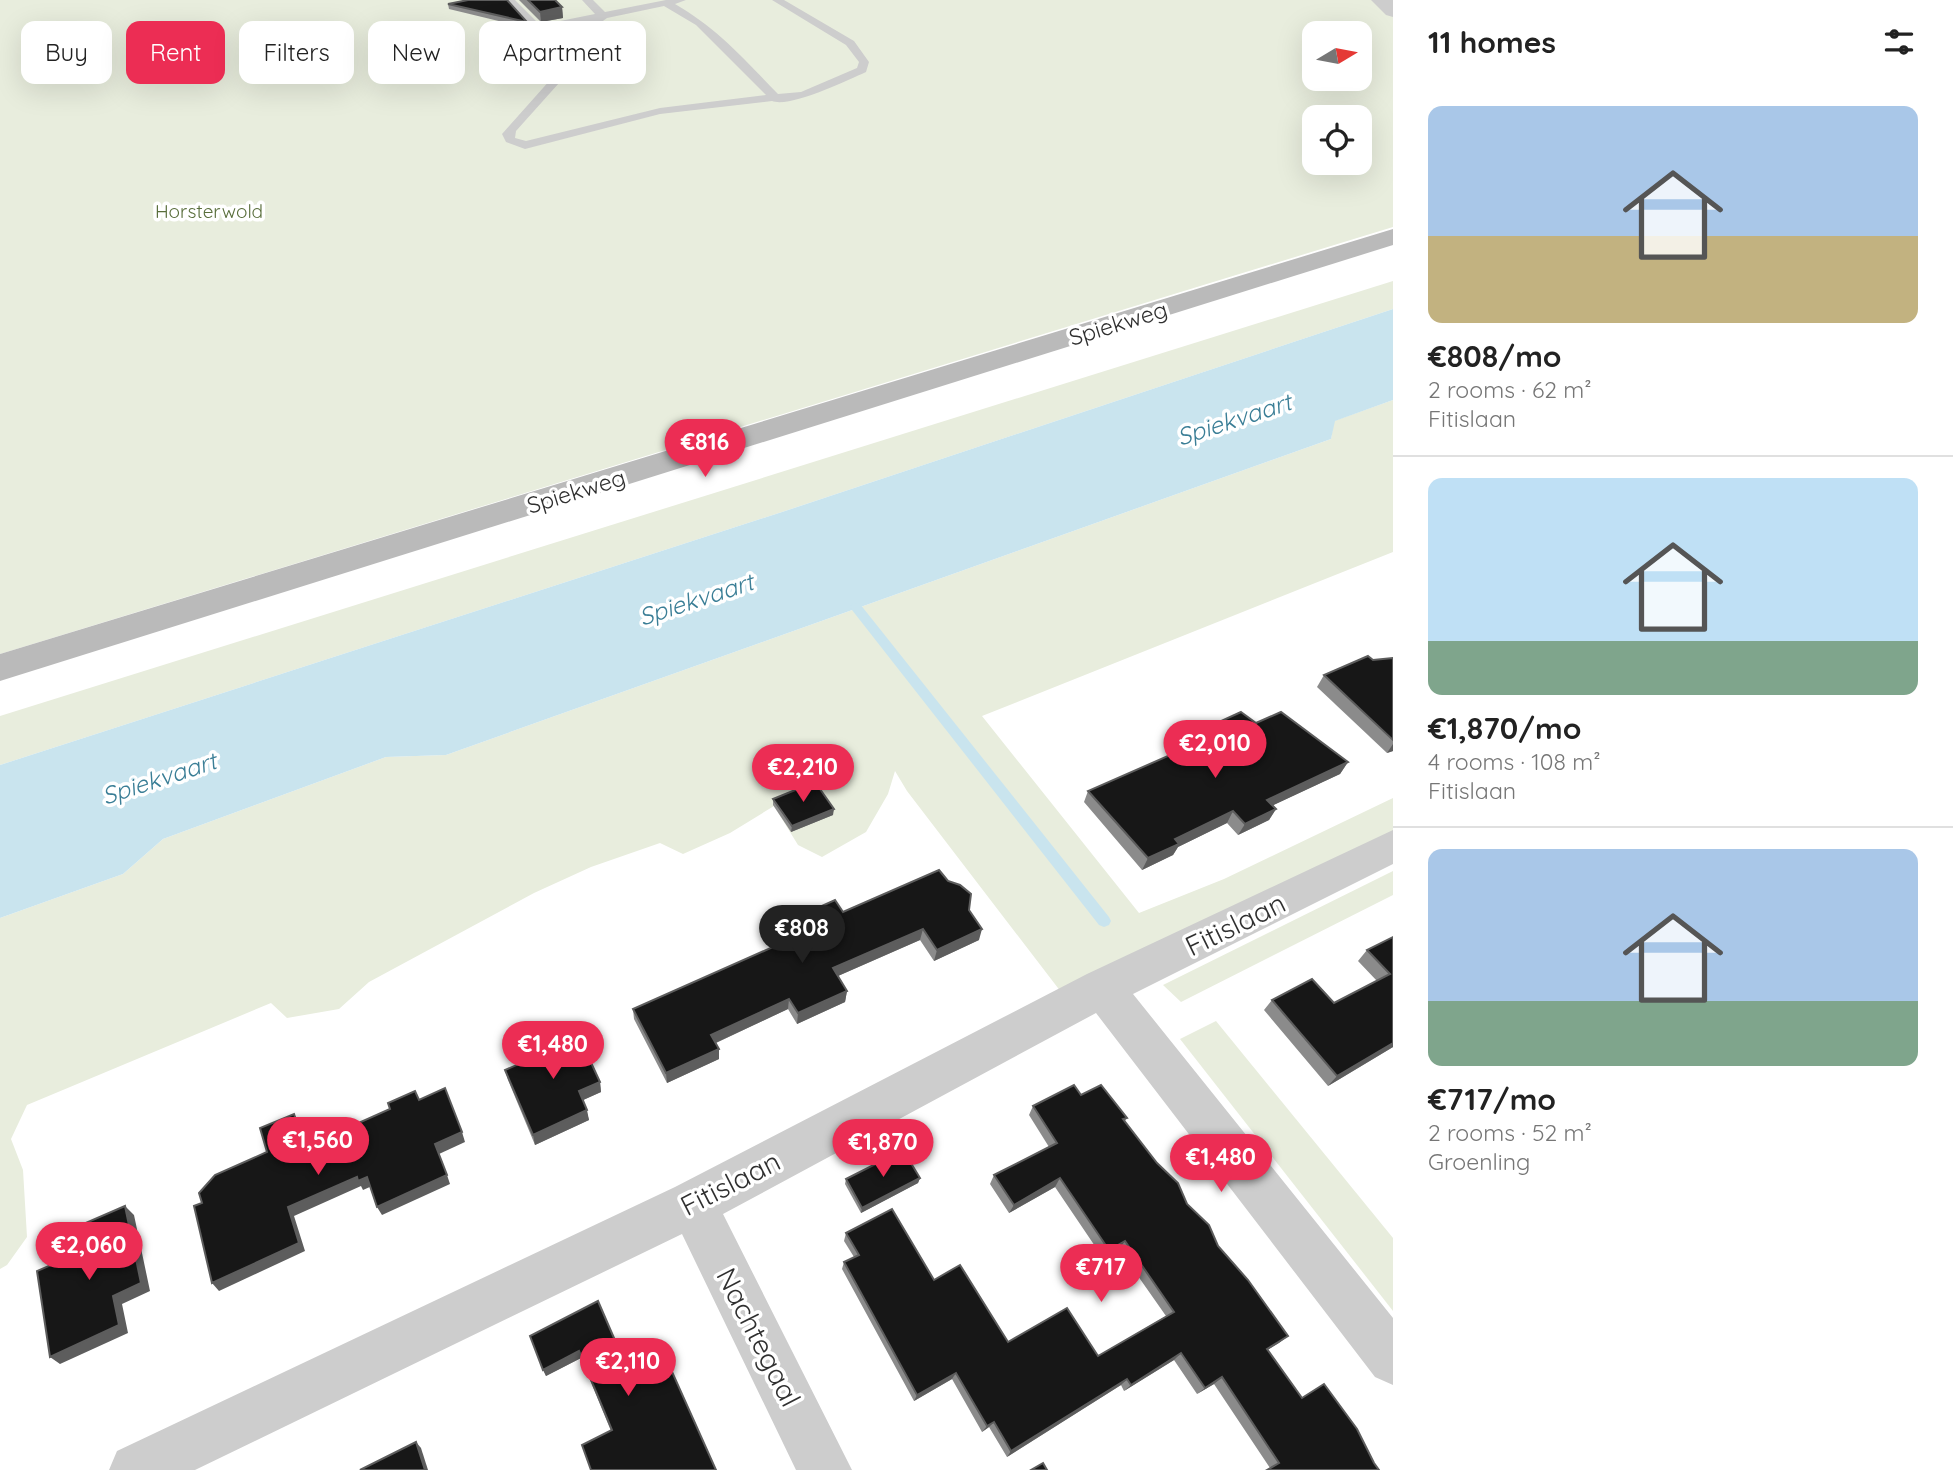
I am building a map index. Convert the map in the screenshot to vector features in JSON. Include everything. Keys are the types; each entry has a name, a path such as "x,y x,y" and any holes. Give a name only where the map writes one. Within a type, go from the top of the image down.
{"main road":[{"name":"Spiekweg","path":"0,668 1393,237"}],"street":[{"path":"1381,0 1393,11"},
{"name":"Fitislaan","path":"136,1470 692,1204 1102,988 1393,846"},
{"path":"1102,988 1393,1359"},
{"name":"Nachtegaal","path":"692,1204 825,1470"}],"lane":[{"path":"509,0 529,21"},
{"path":"587,0 603,16"},
{"path":"577,21 681,0"},
{"path":"552,84 511,129 508,134 510,140 525,145 670,109 777,100 803,95 830,86 862,70 864,62 850,43 777,0"},
{"path":"667,4 700,23 723,43 777,100"},
{"path":"596,21 603,16"}],"green space":[{"name":"Horsterwold","path":"0,0 1393,0 1393,227 0,654"},
{"path":"1393,281 1393,309 782,512 0,765 0,716"},
{"path":"1393,400 1393,552 982,716 1139,913 1224,879 1393,798 1393,831 1061,992 907,791 895,771 888,794 866,832 822,857 798,845 774,806 730,833 683,854 660,843 591,867 534,893 369,982 339,1009 287,1018 271,1003 27,1105 11,1139 23,1170 27,1237 7,1265 0,1269 0,918 123,874 163,839 386,757 446,755 1331,439 1334,421"},
{"path":"1393,871 1393,895 1181,1002 1163,985"},
{"path":"1216,1021 1393,1238 1393,1311 1180,1039"}],"water":[{"name":"Spiekvaart","path":"1393,309 1393,400 1335,421 1331,439 446,755 386,757 163,839 123,874 0,918 0,765 782,512"}],"building":[{"path":"468,0 507,0 526,21 523,21 448,4"},
{"path":"528,0 555,0 562,7 540,12"},
{"path":"1368,656 1373,660 1393,658 1393,740 1324,675"},
{"path":"1241,712 1256,723 1281,712 1348,762 1267,800 1276,809 1245,824 1233,811 1175,839 1179,844 1148,858 1088,791 1216,735 1208,727"},
{"path":"815,782 834,809 792,826 773,799"},
{"path":"939,870 948,881 960,885 971,894 969,910 982,929 937,950 923,929 833,968 847,991 798,1013 789,999 711,1035 719,1049 666,1073 633,1009 791,939 782,924 835,900 843,912"},
{"path":"1393,937 1393,1043 1337,1076 1272,1000 1312,979 1334,1003 1390,974 1367,950"},
{"path":"575,1028 600,1082 579,1091 587,1110 533,1135 505,1070 533,1058 529,1048"},
{"path":"1074,1085 1081,1095 1101,1085 1157,1163 1178,1183 1187,1204 1209,1225 1218,1246 1248,1280 1288,1336 1267,1349 1302,1398 1324,1384 1357,1429 1379,1470 1267,1470 1279,1463 1222,1377 1205,1388 1181,1353 1131,1385 1127,1379 1011,1451 994,1422 987,1426 956,1373 917,1395 844,1262 859,1255 846,1233 892,1209 934,1280 960,1265 1008,1342 1067,1308 1098,1356 1174,1312 1125,1241 1109,1250 1060,1178 1014,1205 994,1175 1057,1143 1033,1106"},
{"path":"445,1088 462,1132 435,1144 447,1175 377,1207 367,1177 358,1181 357,1177 288,1207 299,1243 212,1283 194,1206 202,1203 199,1193 215,1175 267,1152 260,1128 294,1114 305,1147 390,1109 388,1103 415,1091 419,1100"},
{"path":"903,1150 920,1178 862,1208 846,1179"},
{"path":"125,1206 141,1283 113,1296 119,1325 50,1357 37,1271 79,1253 74,1228"},
{"path":"598,1301 620,1352 639,1341 651,1363 665,1356 716,1470 591,1470 582,1445 612,1430 579,1351 543,1370 530,1336"},
{"path":"416,1442 425,1470 360,1470"},
{"path":"1043,1463 1047,1470 1031,1470"}],"waterway":[{"path":"856,607 1104,921"}]}
